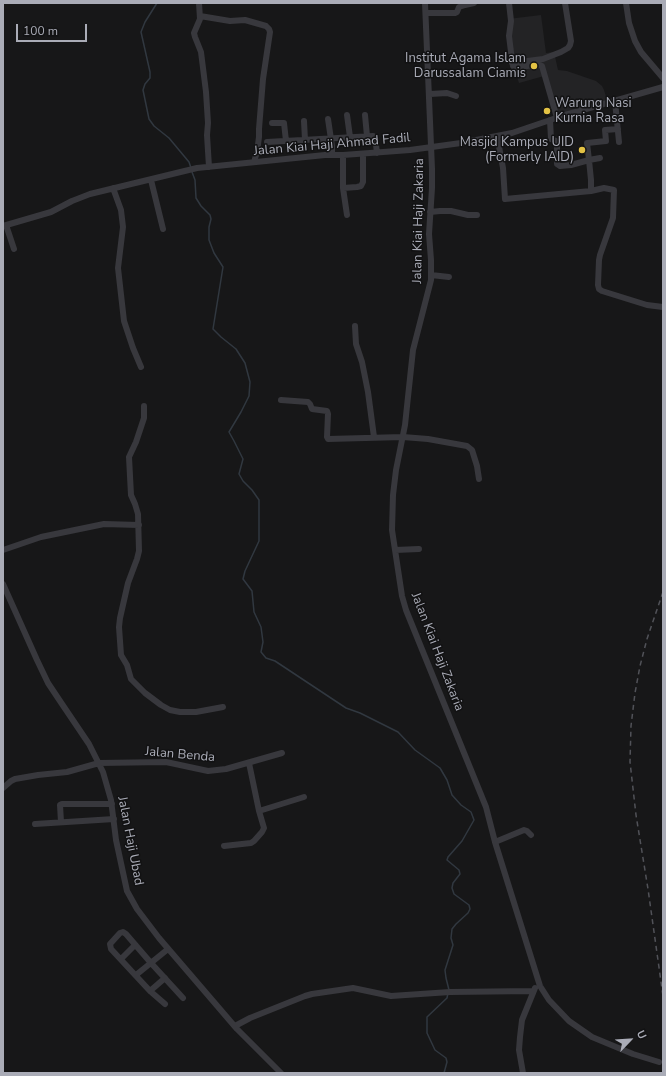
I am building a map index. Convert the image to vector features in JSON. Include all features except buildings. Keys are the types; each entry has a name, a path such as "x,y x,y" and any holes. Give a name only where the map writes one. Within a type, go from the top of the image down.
{"street":[{"path":"199,3 200,19 194,33 201,52 206,92 208,123 206,135 209,167"},
{"name":"Jalan Kiai Haji Zakaria","path":"425,3 430,94 432,188 429,234 431,280 413,350 408,400 403,437 396,470 393,502 392,530 404,602 486,807 495,842 540,986 549,1000 569,1021 584,1032 610,1045 659,1062"},
{"path":"426,13 455,13 457,12 458,6 474,3"},
{"path":"509,3 511,21 509,36 513,66 517,68 537,64 542,66 557,118"},
{"path":"512,63 543,59 568,48 571,41 565,3"},
{"path":"626,3 629,23 635,41 641,52 663,78"},
{"path":"200,16 230,21 246,20 266,26 269,29 270,32 263,79 259,137 254,162"},
{"name":"Jalan Kiai Haji Ahmad Fadil","path":"4,225 50,212 90,194 197,168 332,155 377,153 461,144 512,133 550,120 663,87"},
{"path":"430,94 447,93 456,96"},
{"path":"615,101 619,142"},
{"path":"347,115 350,137"},
{"path":"365,115 367,136"},
{"path":"328,119 332,155"},
{"path":"550,120 552,139 557,142 557,164 560,166 571,165 600,158"},
{"path":"304,121 305,140"},
{"path":"272,123 284,123 286,140"},
{"path":"591,190 590,160 587,143 606,141 605,130 618,129"},
{"path":"267,142 373,136 375,137 377,153"},
{"path":"497,136 503,168 505,199 604,188 614,190 613,218 599,260 599,289 647,305 663,307"},
{"path":"343,188 357,187 363,184 363,154"},
{"path":"344,155 343,188 346,215"},
{"path":"152,180 163,229"},
{"path":"114,188 121,210 123,227 118,268 124,321 141,367"},
{"path":"430,212 440,210 477,215"},
{"path":"4,225 14,249"},
{"path":"431,275 448,277"},
{"path":"355,326 356,344 362,362 368,392 374,437"},
{"path":"281,400 308,402 312,409 327,411 328,439 403,437 428,439 467,446 472,450 479,479"},
{"path":"144,406 144,418 129,457 131,495 138,514 138,555 128,583 122,608 119,627 121,655 127,665 131,678 145,693 170,710 180,712 196,712 223,707"},
{"path":"3,550 41,537 104,524 139,525"},
{"path":"395,550 419,549"},
{"name":"Jalan Haji Ubad","path":"3,584 48,682 89,744 103,772 112,804 116,840 127,891 137,909 168,948 235,1026 281,1073"},
{"name":"Jalan Benda","path":"3,788 15,780 38,775 67,772 99,764 166,762 208,771 226,769 282,753"},
{"path":"224,846 251,843 264,828 249,763"},
{"path":"259,811 304,797"},
{"path":"61,822 60,805 62,804 112,804"},
{"path":"35,824 114,820"},
{"path":"495,842 524,830 530,835"},
{"path":"165,1004 150,991 111,949 110,944 120,933 123,932 126,934 164,978 184,998"},
{"path":"121,959 136,945"},
{"path":"136,975 168,948"},
{"path":"150,991 164,978"},
{"path":"523,1073 519,1050 522,1020 535,987 540,986"},
{"path":"235,1026 312,994 355,988 387,995 448,992 533,991"}],"shaded area":[{"name":"Institut Agama Islam Darussalam Ciamis","path":"541,15 546,53 554,52 558,70 567,71 596,81 602,86 607,100 554,116 544,76 519,83 516,74 513,74 510,63 508,19"}],"waterway":[{"path":"157,3 145,22 141,32 150,72 150,78 145,84 143,90 149,119 154,126 169,138 189,162 191,168"},
{"path":"192,172 195,180 196,198 201,206 210,215 209,240 214,253 223,267 213,329 236,349 245,363 250,382 249,396 229,432 243,459 239,474 259,500 259,541 245,571 243,579 252,591 254,612 261,627 263,642 261,652 266,658 275,661 346,708 360,713 398,732 415,750 440,768 447,780 452,795 461,805 471,812 474,820 462,841 447,860 459,870 460,874 453,883 452,888 454,894 469,905 470,909 452,929 451,938 453,945 445,970 449,990"},
{"path":"444,1073 447,1062 446,1058 435,1050 427,1033 427,1017 447,998 448,993"}],"railway":[{"path":"663,592 647,639 640,666 631,726 630,762 636,815 663,996"}],"place":[{"name":"Institut Agama Islam Darussalam Ciamis","path":"534,66"},
{"name":"Warung Nasi Kurnia Rasa","path":"547,111"},
{"name":"Masjid Kampus UID (Formerly IAID)","path":"582,150"}]}
